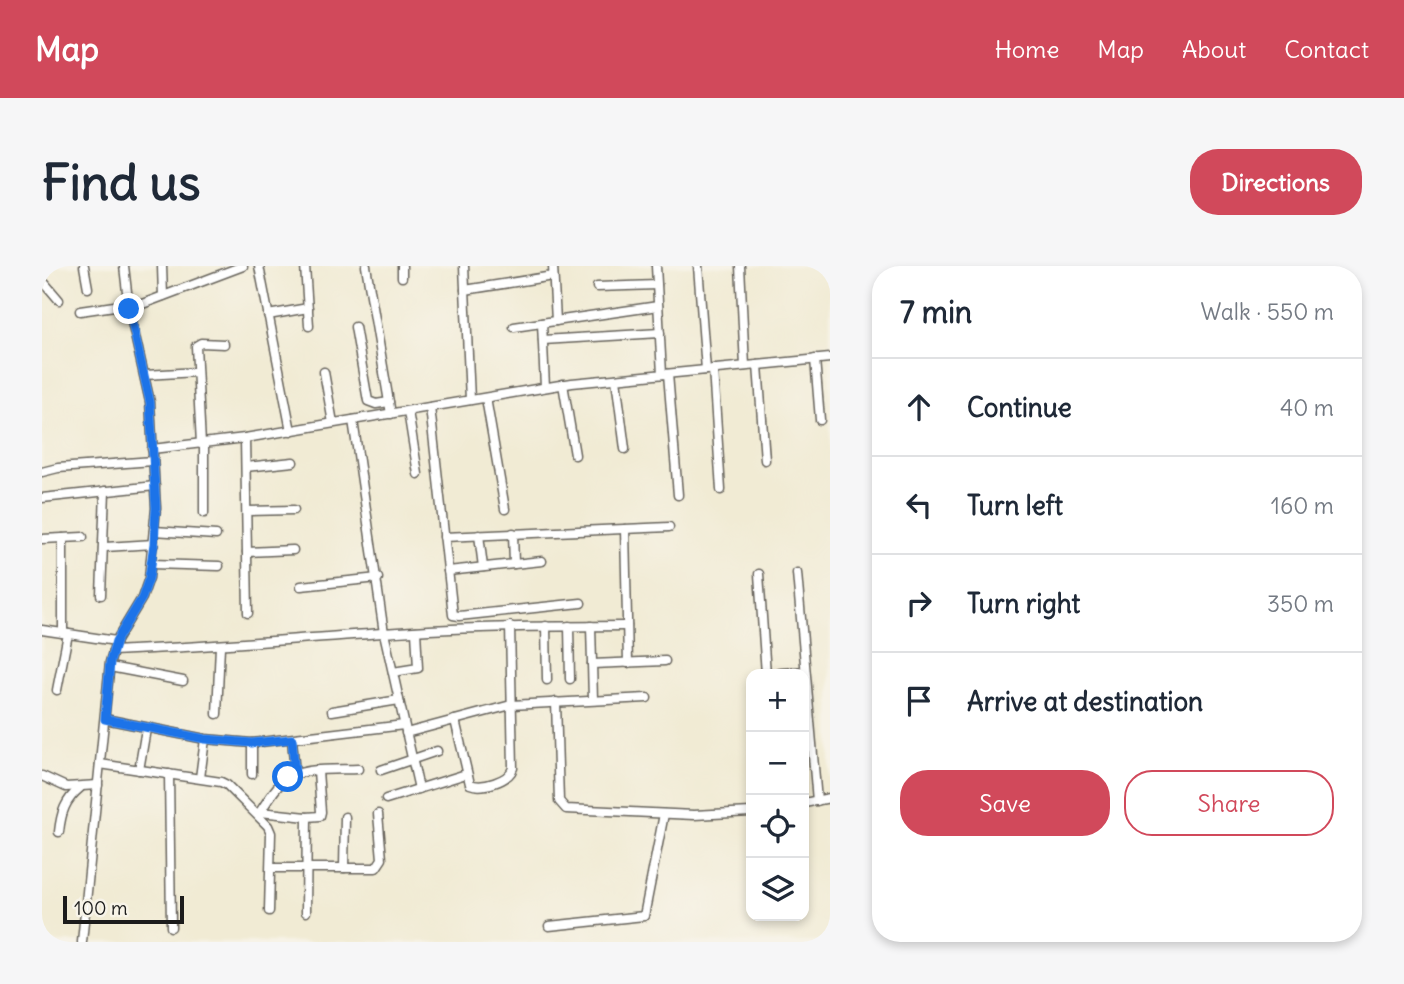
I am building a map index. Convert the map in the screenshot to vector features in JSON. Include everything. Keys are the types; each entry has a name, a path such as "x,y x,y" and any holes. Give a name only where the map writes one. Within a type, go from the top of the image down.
{"street":[{"path":"84,266 88,288"},
{"path":"82,942 110,667 116,641 142,598 151,564 155,531 150,402 129,306 124,266"},
{"path":"162,266 163,296"},
{"path":"80,311 129,306 243,266"},
{"path":"259,266 291,430"},
{"path":"305,266 309,326"},
{"path":"366,266 391,414"},
{"path":"402,266 402,276"},
{"path":"464,266 470,400"},
{"path":"553,266 556,321"},
{"path":"656,266 660,333 678,495"},
{"path":"698,266 721,489"},
{"path":"740,266 746,366"},
{"path":"465,290 554,276"},
{"path":"42,280 59,300"},
{"path":"597,288 657,285"},
{"path":"514,327 658,306"},
{"path":"268,315 308,307"},
{"path":"542,323 545,387"},
{"path":"355,327 368,401 376,404 389,402"},
{"path":"543,340 660,333"},
{"path":"204,513 198,344 224,344"},
{"path":"152,449 245,438 562,384 830,358"},
{"path":"815,359 820,420"},
{"path":"758,365 765,460"},
{"path":"145,375 197,372"},
{"path":"324,372 333,424"},
{"path":"616,379 625,449"},
{"path":"562,384 575,455"},
{"path":"486,398 505,509"},
{"path":"430,407 453,615 581,603"},
{"path":"408,411 418,474"},
{"path":"353,420 384,633 419,789"},
{"path":"245,438 248,612"},
{"path":"42,472 58,468 153,461"},
{"path":"246,467 293,462"},
{"path":"42,498 155,486"},
{"path":"101,595 105,547 105,491"},
{"path":"247,511 294,510"},
{"path":"444,537 669,527"},
{"path":"625,528 628,663"},
{"path":"155,531 216,535"},
{"path":"513,533 514,564"},
{"path":"479,535 484,567"},
{"path":"42,539 83,537"},
{"path":"57,690 66,633 63,538"},
{"path":"105,547 154,544"},
{"path":"247,552 293,550"},
{"path":"448,572 542,561"},
{"path":"151,564 219,566"},
{"path":"797,573 806,669"},
{"path":"759,574 766,669"},
{"path":"300,586 378,578"},
{"path":"529,608 530,626"},
{"path":"113,651 510,626 627,626"},
{"path":"455,720 470,784 476,786 511,775 510,626"},
{"path":"546,626 547,680"},
{"path":"569,626 570,679"},
{"path":"592,626 593,700"},
{"path":"42,630 116,641"},
{"path":"393,672 418,668 416,631"},
{"path":"217,714 220,646"},
{"path":"593,664 665,661"},
{"path":"110,667 183,681"},
{"path":"105,719 205,739 252,743 405,729 455,720 512,705 647,698"},
{"path":"332,711 399,700"},
{"path":"556,702 559,801 562,807 575,811 694,816 746,812"},
{"path":"809,706 817,801"},
{"path":"139,770 146,729"},
{"path":"200,778 205,739"},
{"path":"292,739 295,774"},
{"path":"252,743 252,774"},
{"path":"381,770 437,751"},
{"path":"100,764 224,783 259,814 271,833 269,911"},
{"path":"259,814 280,784 295,774 358,769"},
{"path":"259,814 316,817 321,812 318,771"},
{"path":"169,774 171,926"},
{"path":"386,799 466,774"},
{"path":"42,776 56,784 80,788 98,785"},
{"path":"59,832 61,813 80,788"},
{"path":"809,802 830,798"},
{"path":"271,868 376,867 380,864 378,814"},
{"path":"549,926 644,916 664,814"},
{"path":"306,912 307,817"},
{"path":"344,868 345,817"}],"route":[{"path":"129,309 150,402 156,508 154,544 149,578 142,598 116,641 110,662 105,719 205,739 252,743 292,739 295,774 288,777"}]}
